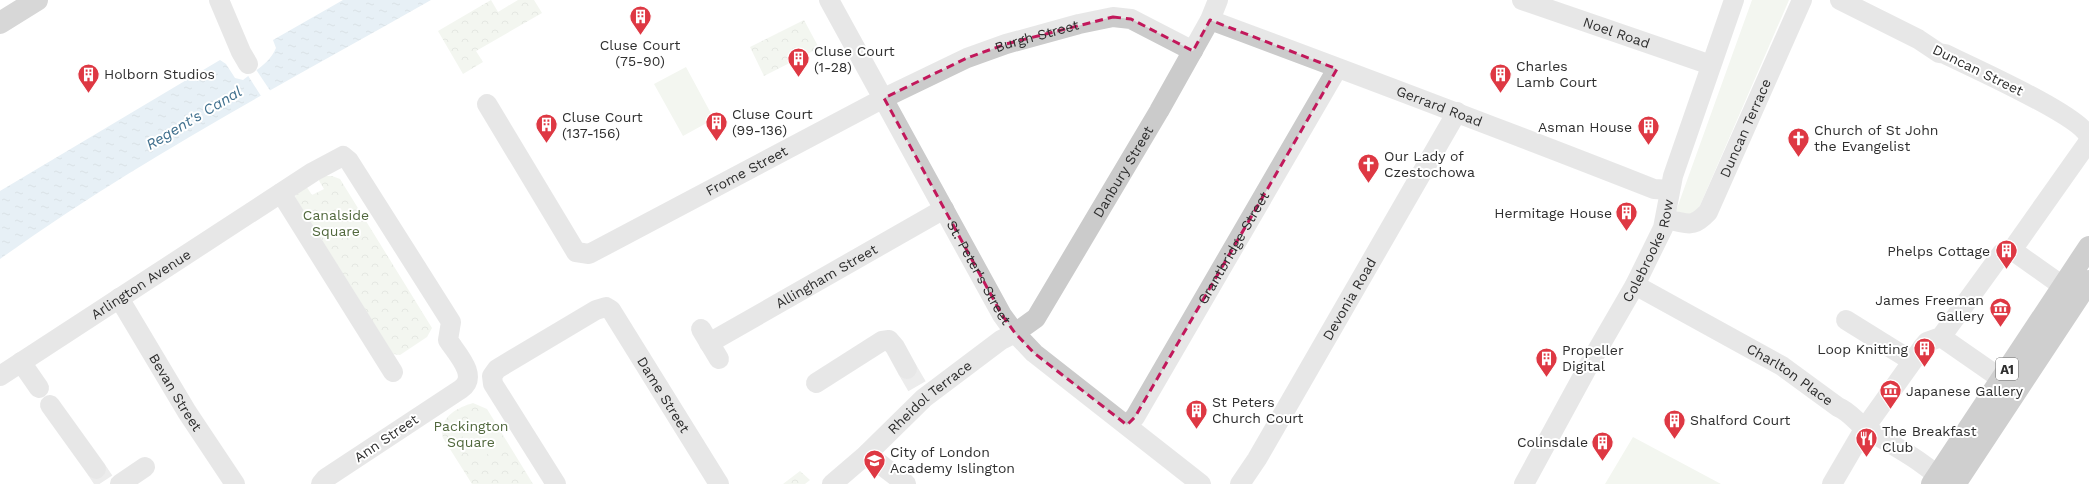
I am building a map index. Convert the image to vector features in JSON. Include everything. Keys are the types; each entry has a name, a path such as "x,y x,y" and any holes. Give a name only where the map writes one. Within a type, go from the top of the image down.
{"highway":[{"name":"A1","path":"1943,482 2068,296 2089,247"},
{"name":"A1","path":"1943,482 2000,378 2068,296 2089,281"}],"main road":[{"path":"0,23 37,0"}],"street":[{"path":"219,0 241,52 248,64"},
{"name":"St. Peter's Street","path":"829,0 1002,315 1015,334 1034,353 1200,484"},
{"name":"Danbury Street","path":"1015,334 1036,318 1050,296 1193,51 1210,20 1218,0"},
{"name":"Noel Road","path":"1522,0 1711,65"},
{"name":"Colebrooke Row","path":"1524,484 1654,249 1666,220 1673,176 1734,0"},
{"name":"Duncan Terrace","path":"1666,220 1688,225 1700,220 1708,212 1802,0"},
{"name":"Duncan Street","path":"1840,0 1918,39 1940,53 1945,54 2046,104 2082,128 2089,137"},
{"name":"Burgh Street","path":"884,98 967,58 1006,44 1079,24 1113,17 1131,20 1193,51"},
{"name":"Gerrard Road","path":"1210,20 1457,112 1654,189 1670,190"},
{"name":"Grantbridge Street","path":"1127,425 1135,417 1337,68"},
{"name":"Frome Street","path":"487,104 576,252 589,254 884,98"},
{"name":"Devonia Road","path":"1240,484 1261,453 1457,112"},
{"path":"1832,484 1865,428 1912,361 1927,342 1940,338 2002,253 2012,250 2089,142"},
{"name":"Ann Street","path":"281,193 335,158 343,156 349,161 451,322 448,340 467,370 469,378 467,384 461,389 326,478 321,484"},
{"path":"281,193 393,372"},
{"name":"Arlington Avenue","path":"0,376 281,193"},
{"name":"Allingham Street","path":"710,344 944,209"},
{"path":"2012,250 2068,296"},
{"name":"Charlton Place","path":"1635,285 1782,366 1826,399 1854,417 1865,428 1928,467 1943,482"},
{"name":"Bevan Street","path":"119,298 187,412 235,484"},
{"name":"Dame Street","path":"556,484 493,384 492,376 497,369 596,310 606,307 611,310 719,484"},
{"path":"1846,320 1912,361"},
{"name":"Rheidol Terrace","path":"832,484 867,454 921,393 1001,340 1015,334"},
{"path":"1940,338 2000,378"},
{"path":"816,383 882,341 889,340 895,347 907,369"},
{"path":"21,362 39,388"},
{"path":"50,404 107,480 145,467"},
{"path":"867,454 906,484"}],"highlighted area":[{"path":"1113,17 1131,19 1193,51 1210,20 1337,69 1135,417 1127,425 1034,353 1015,333 1002,315 884,98 967,58 1006,44"}],"green space":[{"path":"491,0 498,12 518,0 534,0 542,13 476,51 483,62 463,74 438,31"},
{"path":"1752,0 1789,0 1698,210 1688,215 1676,211"},
{"path":"804,20 819,48 764,76 750,47"},
{"path":"686,67 714,119 683,136 654,84"},
{"name":"Canalside Square","path":"322,176 332,176 340,179 432,328 427,337 400,355 393,354 295,197 297,192 306,186 312,195 324,189 318,179"},
{"name":"Packington Square","path":"473,403 487,409 533,484 472,484 443,438 442,431 446,419 450,415 460,408"},
{"path":"488,413 506,443 477,460 459,431"},
{"path":"1633,437 1721,484 1605,484"},
{"path":"800,471 810,480 805,484 783,484"}],"water":[{"name":"Regent's Canal","path":"343,0 431,0 158,156 104,189 0,259 0,191 220,60 226,64 235,78 243,80 270,58 276,48 273,40"}],"pier":[{"path":"255,68 271,92 261,96 247,74"}],"tunnel":[{"path":"907,369 918,388"},
{"path":"96,469 104,481"}],"place":[{"name":"Cluse Court (75-90)","path":"640,36"},
{"name":"Cluse Court (1-28)","path":"798,78"},
{"name":"Holborn Studios","path":"89,94"},
{"name":"Charles Lamb Court","path":"1500,94"},
{"name":"Cluse Court (99-136)","path":"716,142"},
{"name":"Cluse Court (137-156)","path":"547,144"},
{"name":"Asman House","path":"1648,146"},
{"name":"Church of St John the Evangelist","path":"1798,158"},
{"name":"Our Lady of Czestochowa","path":"1368,184"},
{"name":"Hermitage House","path":"1627,232"},
{"name":"Phelps Cottage","path":"2006,270"},
{"name":"James Freeman Gallery","path":"2000,328"},
{"name":"Loop Knitting","path":"1924,368"},
{"name":"Propeller Digital","path":"1546,378"},
{"name":"Japanese Gallery","path":"1890,410"},
{"name":"St Peters Church Court","path":"1197,430"},
{"name":"Shalford Court","path":"1674,440"},
{"name":"The Breakfast Club","path":"1866,458"},
{"name":"Colinsdale","path":"1603,462"},
{"name":"City of London Academy Islington","path":"874,480"}]}
